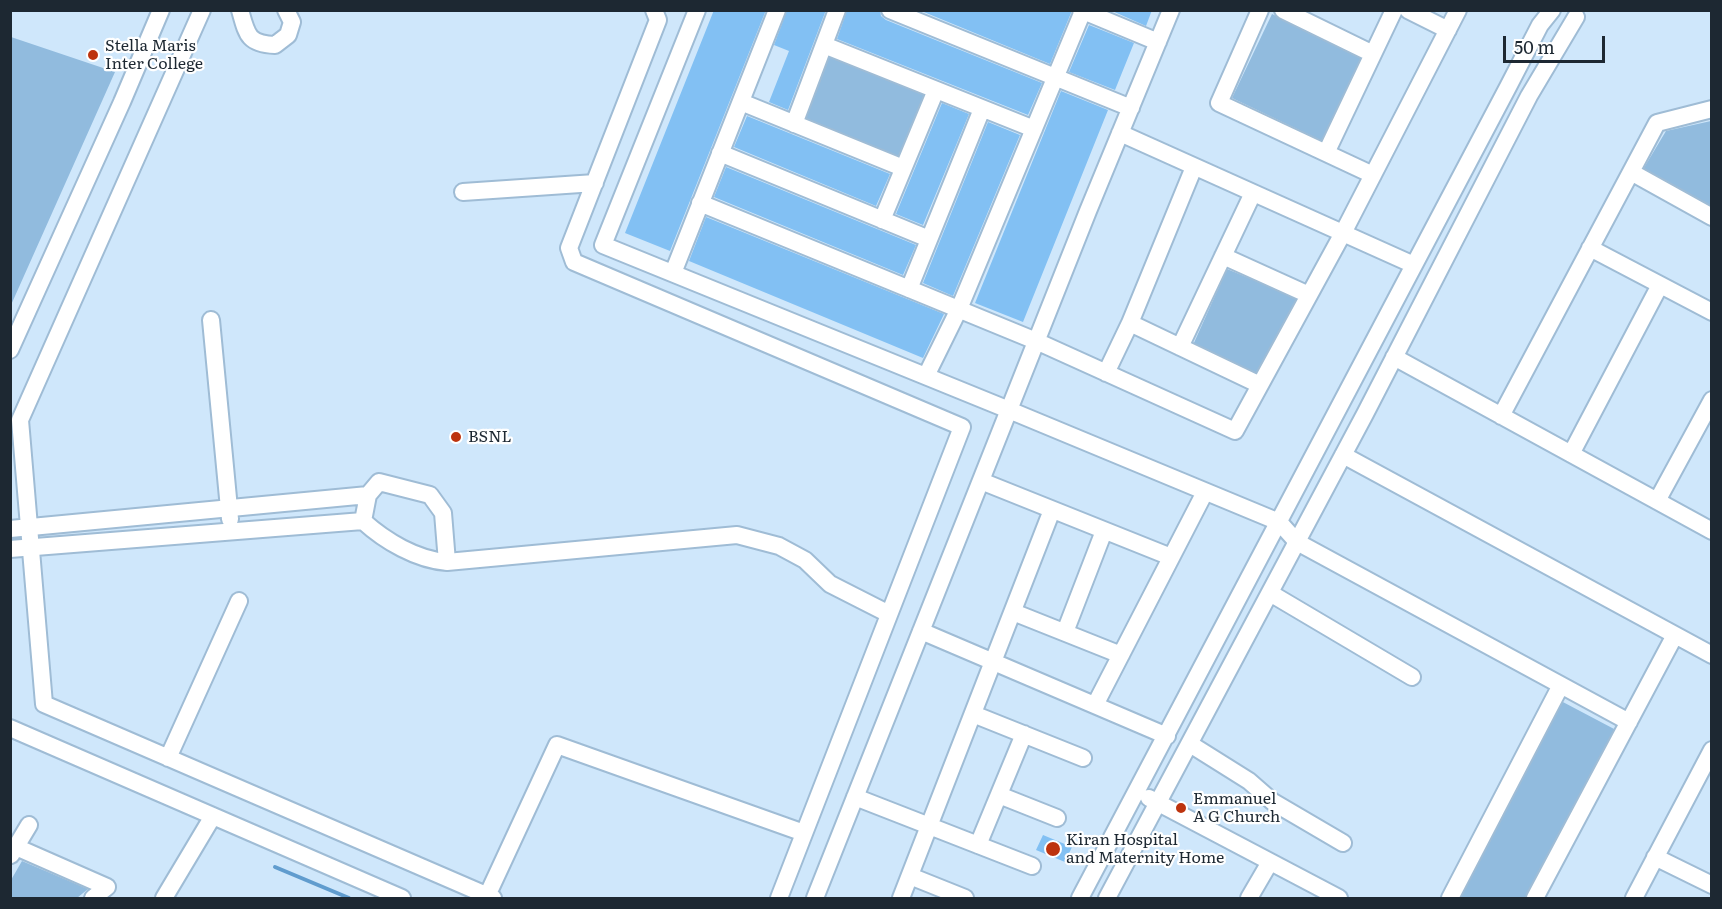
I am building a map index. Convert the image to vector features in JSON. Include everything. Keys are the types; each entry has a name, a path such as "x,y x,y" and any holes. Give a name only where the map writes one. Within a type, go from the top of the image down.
{"street":[{"path":"10,350 161,10"},
{"path":"202,10 20,420 44,704 490,897 557,745 804,833"},
{"path":"240,10 246,33 259,44 275,45 288,35 292,22 286,10"},
{"path":"654,10 658,20 569,248 574,262 962,427 778,898"},
{"path":"697,10 603,245 1279,522 1297,542 1629,722"},
{"path":"673,273 777,10"},
{"path":"794,123 837,10"},
{"path":"890,10 1131,108"},
{"path":"815,898 1036,341 1171,10"},
{"path":"1260,10 1219,103 1373,175"},
{"path":"1283,10 1373,54"},
{"path":"1326,153 1394,10"},
{"path":"1408,10 1448,30"},
{"path":"700,203 1036,341 1235,431 1343,233 1458,10"},
{"path":"1080,898 1540,25 1552,10"},
{"path":"1560,10 1567,16 1583,14"},
{"path":"926,376 959,309 1084,11 1158,42"},
{"path":"1107,898 1297,542 1529,96 1583,14"},
{"path":"824,45 1034,129"},
{"path":"882,220 936,90"},
{"path":"741,102 903,168"},
{"path":"909,289 982,109"},
{"path":"1501,416 1657,123 1712,110"},
{"path":"1120,133 1414,265"},
{"path":"720,153 929,239"},
{"path":"1106,373 1130,323 1194,166"},
{"path":"1631,172 1712,217"},
{"path":"462,192 595,183"},
{"path":"1180,347 1253,193"},
{"path":"1590,248 1712,312"},
{"path":"1223,256 1309,295"},
{"path":"1571,454 1660,285"},
{"path":"211,320 231,531"},
{"path":"1130,323 1260,385"},
{"path":"1394,357 1712,531"},
{"path":"1657,501 1711,403"},
{"path":"1343,454 1712,656"},
{"path":"981,481 1171,557"},
{"path":"363,521 368,495 379,482 430,495 443,513 447,562"},
{"path":"1095,705 1205,492"},
{"path":"10,529 368,495"},
{"path":"901,898 1052,510"},
{"path":"10,549 363,521 379,535 430,561 447,562 737,535 779,546 805,560 830,584 889,614"},
{"path":"1065,632 1104,531"},
{"path":"1270,593 1412,677"},
{"path":"168,758 239,601"},
{"path":"1013,612 1121,655"},
{"path":"921,631 1167,736"},
{"path":"1535,898 1675,635"},
{"path":"1450,898 1561,685"},
{"path":"973,714 1083,758"},
{"path":"10,728 402,898"},
{"path":"978,845 1024,734"},
{"path":"1190,744 1249,781 1273,802 1344,843"},
{"path":"1634,898 1712,750"},
{"path":"1137,792 1339,898"},
{"path":"999,795 1057,818"},
{"path":"855,797 1032,866"},
{"path":"164,898 213,816"},
{"path":"29,825 13,851 107,887 93,898"},
{"path":"1655,858 1712,885"},
{"path":"1249,898 1270,862"},
{"path":"910,876 965,898"}],"shaded area":[{"path":"1272,14 1362,56 1322,141 1232,98"},
{"path":"10,37 115,72 11,305"},
{"path":"827,53 926,92 899,161 800,122"},
{"path":"1711,121 1711,208 1642,171 1666,131"},
{"path":"1227,269 1298,298 1257,376 1193,345"},
{"path":"1561,701 1616,730 1526,898 1457,898"},
{"path":"22,861 88,889 77,898 11,898 11,880"}],"building":[{"path":"714,10 766,10 670,251 625,233"},
{"path":"787,10 826,10 788,110 769,102 789,51 774,45"},
{"path":"847,10 880,10 881,16 886,20 1042,83 1028,115 837,39"},
{"path":"919,10 1071,10 1071,13 1050,64"},
{"path":"1110,10 1152,10 1146,26"},
{"path":"1089,25 1134,43 1115,90 1069,72"},
{"path":"1061,91 1108,110 1023,322 975,303"},
{"path":"942,103 969,114 923,225 896,214"},
{"path":"747,116 890,174 876,206 734,147"},
{"path":"988,122 1020,135 953,296 923,283"},
{"path":"726,167 916,245 903,275 714,197"},
{"path":"706,217 944,314 923,358 689,261"},
{"path":"1043,835 1072,847 1065,862 1036,850"}],"waterway":[{"path":"275,867 349,898"}],"place":[{"name":"Stella Maris Inter College","path":"93,55"},
{"name":"BSNL","path":"456,437"},
{"name":"Emmanuel A G Church","path":"1181,808"},
{"name":"Kiran Hospital and Maternity Home","path":"1053,849"}]}
